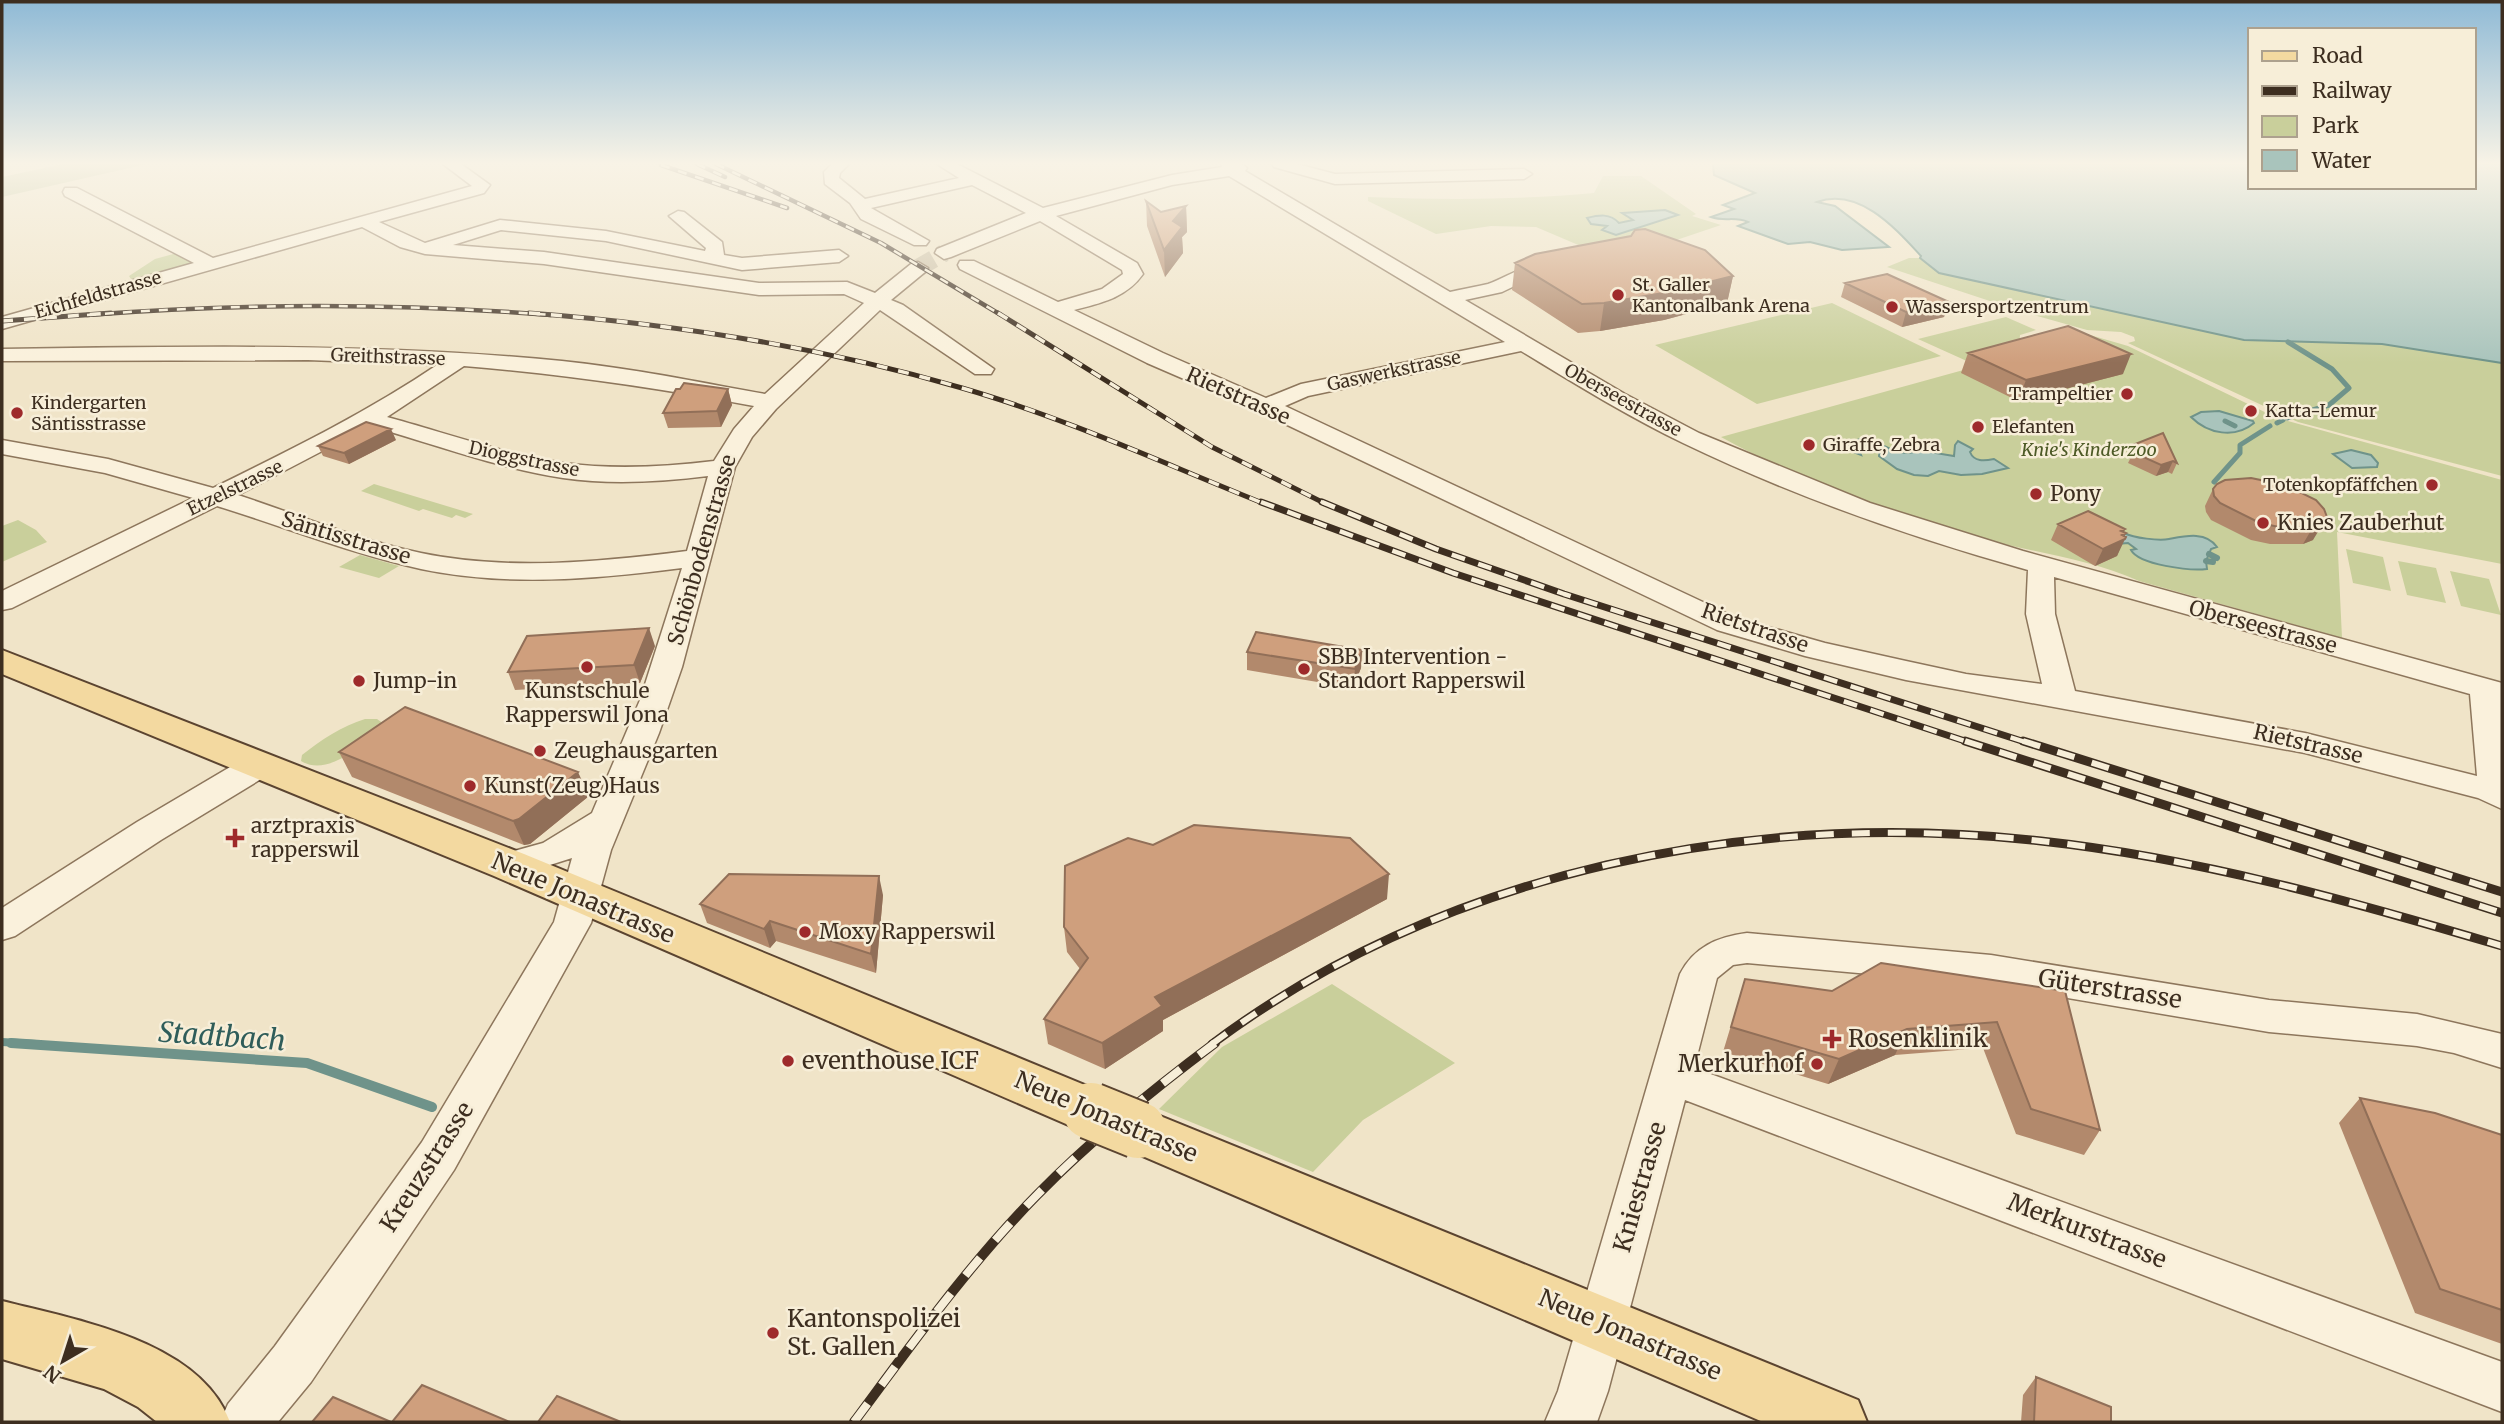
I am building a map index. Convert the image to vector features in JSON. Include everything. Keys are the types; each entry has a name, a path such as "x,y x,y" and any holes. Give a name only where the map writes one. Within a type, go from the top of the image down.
{"main road":[{"name":"Neue Jonastrasse","path":"2,661 577,894 623,916 853,1009 1836,1422"},
{"path":"2,1330 116,1365 158,1384 190,1409 199,1422"}],"street":[{"path":"144,230 209,263"},
{"name":"Eichfeldstrasse","path":"2,323 324,230"},
{"path":"381,230 406,243 425,248 544,258 751,288 847,288 879,300 983,369"},
{"path":"425,248 482,230"},
{"path":"553,230 606,236 754,265 839,256"},
{"path":"696,230 715,246 714,257"},
{"path":"899,230 920,241"},
{"path":"944,253 996,230"},
{"path":"1056,309 1106,293 1129,281 1133,274 1130,267 1115,256 1069,230"},
{"name":"Oberseestrasse","path":"1336,230 1652,418 1766,471 1861,508 2042,566 2493,690 2496,794"},
{"path":"847,288 848,282 839,256 849,238"},
{"path":"2,303 57,295 102,283 125,275 154,258 182,249"},
{"name":"Rietstrasse","path":"967,265 1154,358 1266,406 1727,624 1773,639 1967,683 2039,695 2061,695 2081,702 2317,745 2496,794"},
{"path":"1448,298 1494,288 1526,273 1568,265"},
{"name":"Schönbodenstrasse","path":"577,894 643,734 665,633 699,558 723,467 742,431 879,300 918,268"},
{"name":"Gaswerkstrasse","path":"1266,406 1301,391 1525,344"},
{"name":"Greithstrasse","path":"2,355 308,354 460,359 651,380 771,402"},
{"name":"Etzelstrasse","path":"2,602 369,419 460,359"},
{"name":"Dioggstrasse","path":"369,419 561,470 642,473 723,467"},
{"name":"Säntisstrasse","path":"2,447 99,462 379,550 446,566 554,571 699,558"},
{"path":"2042,566 2039,588 2045,640 2061,695"},
{"path":"2,926 149,831 259,765"},
{"path":"509,866 555,852 607,819"},
{"name":"Kreuzstrasse","path":"246,1422 293,1364 438,1156 572,923 577,894"},
{"name":"Güterstrasse","path":"1716,957 1747,948 1991,970 2269,1016 2417,1030 2502,1051"},
{"name":"Kniestrasse","path":"1571,1422 1583,1391 1699,974 1709,961 1716,957"},
{"name":"Merkurstrasse","path":"1671,1077 2502,1387"}],"green space":[{"path":"1429,230 1460,230 1436,234"},
{"path":"1544,230 1705,230 1635,254 1583,247"},
{"path":"177,253 191,259 190,264 149,277 131,279 129,276 155,259"},
{"path":"1909,258 1920,258 1939,273 2502,318 2502,476 2298,422 2128,343 2135,341 2134,337 2121,332 2087,330 1887,267"},
{"path":"1832,303 1941,356 1757,404 1655,345"},
{"path":"2006,317 2036,330 2020,335 2019,348 1969,362 1918,339"},
{"name":"Knie's Kinderzoo","path":"2090,335 2128,346 2277,418 2502,480 2502,564 2337,532 2342,638 2139,581 2101,567 1913,519 1814,482 1721,437"},
{"path":"374,484 473,514 465,518 456,515 452,518 423,509 419,511 361,491"},
{"path":"18,520 36,530 47,542 2,562 2,526"},
{"path":"2346,549 2383,557 2391,591 2353,583"},
{"path":"360,555 399,566 379,578 339,567"},
{"path":"2398,561 2436,568 2446,603 2407,595"},
{"path":"2450,571 2489,579 2501,615 2461,606"},
{"path":"365,719 377,719 384,724 380,732 352,752 332,763 321,765 301,761 302,755 324,739"},
{"path":"1332,984 1455,1063 1363,1120 1313,1172 1159,1109 1222,1047"}],"water":[{"path":"1603,230 1630,230 1616,235"},
{"path":"1750,230 1867,230 1889,247 1842,250 1810,242 1788,244"},
{"path":"1896,230 2502,230 2502,363 2382,344 2244,340 1939,273 1920,258"},
{"path":"2219,411 2254,423 2230,433 2213,431 2191,417 2201,412"},
{"path":"1864,438 1901,452 1914,452 1934,446 1935,453 1954,456 1958,441 1973,449 1970,452 1977,459 1994,459 2008,468 1982,474 1961,475 1939,471 1928,476 1914,475 1897,469 1879,456 1880,450 1872,445 1858,448 1861,455 1848,450 1850,442"},
{"path":"2351,450 2371,455 2378,463 2377,467 2352,468 2333,454"},
{"path":"2124,533 2159,540 2201,537 2217,547 2211,549 2206,561 2207,569 2178,568 2144,560 2131,550 2136,549 2128,543 2116,544"}],"building":[{"path":"1157,230 1179,230 1164,250"},
{"path":"1635,230 1649,230 1705,250 1733,276 1669,292 1582,304 1515,263 1535,254 1631,236"},
{"path":"1887,274 1949,302 1906,312 1845,283"},
{"path":"2068,326 2131,354 2026,380 1968,353"},
{"path":"684,383 728,389 717,411 663,413 676,389 680,389"},
{"path":"366,422 391,429 344,453 318,446"},
{"path":"2163,433 2177,463 2173,461 2161,465 2132,452 2139,450 2130,446"},
{"path":"2251,478 2285,485 2316,500 2327,517 2323,523 2313,527 2279,527 2260,523 2220,503 2214,496 2213,489 2225,480"},
{"path":"2088,511 2125,529 2121,531 2126,533 2122,535 2125,539 2103,549 2058,524"},
{"path":"649,628 634,665 508,672 527,636"},
{"path":"1256,632 1362,650 1355,669 1247,652"},
{"path":"405,707 578,772 513,821 339,752"},
{"path":"1194,825 1350,838 1389,874 1155,997 1162,1006 1102,1043 1044,1019 1088,958 1064,927 1065,866 1128,838 1153,845"},
{"name":"Moxy Rapperswil","path":"729,874 879,876 871,954 770,921 764,929 700,904"},
{"path":"1881,963 2065,991 2100,1130 2031,1109 1997,1022 1907,1029 1839,1059 1731,1027 1745,979 1832,991"},
{"path":"2360,1098 2435,1113 2502,1135 2502,1310 2440,1289"},
{"path":"2036,1377 2111,1407 2111,1422 2034,1422"},
{"path":"422,1385 510,1422 392,1422"},
{"path":"557,1396 621,1422 538,1422"},
{"path":"333,1397 391,1422 312,1422"}],"waterway":[{"path":"2287,418 2329,405 2349,388 2332,369 2288,342"},
{"path":"2277,423 2283,420"},
{"path":"2225,421 2235,426"},
{"path":"2214,482 2240,453 2240,445 2270,426"},
{"path":"2209,554 2217,558"},
{"path":"2206,561 2213,562"},
{"name":"Stadtbach","path":"2,1042 36,1044"},
{"name":"Stadtbach","path":"11,1043 307,1063 432,1107"}],"tunnel":[{"path":"918,268 944,253"}],"railway":[{"path":"855,230 881,243 1001,315"},
{"path":"87,315 203,308 319,306 435,308 551,315"},
{"path":"2,321 111,313"},
{"path":"529,313 551,315"},
{"path":"998,313 1212,447 1322,502"},
{"path":"551,315 747,339 909,373 1039,413 1265,504"},
{"path":"1261,502 1453,573 1971,743"},
{"path":"1322,502 1436,549 1564,594 2028,743"},
{"path":"1322,502 1326,504"},
{"path":"1965,741 2502,913"},
{"path":"2023,741 2502,892"},
{"path":"1212,1044 1303,984 1400,934 1501,894 1607,865 1714,845 1823,835 1933,833 2041,841 2158,858 2331,897 2502,946"},
{"path":"854,1422 919,1334 1012,1221 1079,1154 1215,1043"}],"place":[{"name":"St. Galler Kantonalbank Arena","path":"1618,295"},
{"name":"Wassersportzentrum","path":"1892,307"},
{"name":"Trampeltier","path":"2127,394"},
{"name":"Katta-Lemur","path":"2251,411"},
{"name":"Kindergarten Säntisstrasse","path":"17,413"},
{"name":"Elefanten","path":"1978,427"},
{"name":"Giraffe, Zebra","path":"1809,445"},
{"name":"Totenkopfäffchen","path":"2432,485"},
{"name":"Pony","path":"2036,494"},
{"name":"Knies Zauberhut","path":"2263,523"},
{"name":"Kunstschule Rapperswil Jona","path":"587,667"},
{"name":"SBB Intervention - Standort Rapperswil","path":"1304,669"},
{"name":"Jump-in","path":"359,681"},
{"name":"Zeughausgarten","path":"540,751"},
{"name":"Kunst(Zeug)Haus","path":"470,786"},
{"name":"arztpraxis rapperswil","path":"235,838"},
{"name":"Moxy Rapperswil","path":"805,932"},
{"name":"Rosenklinik","path":"1832,1039"},
{"name":"eventhouse ICF","path":"788,1061"},
{"name":"Merkurhof","path":"1817,1064"},
{"name":"Kantonspolizei St. Gallen","path":"773,1333"}]}
